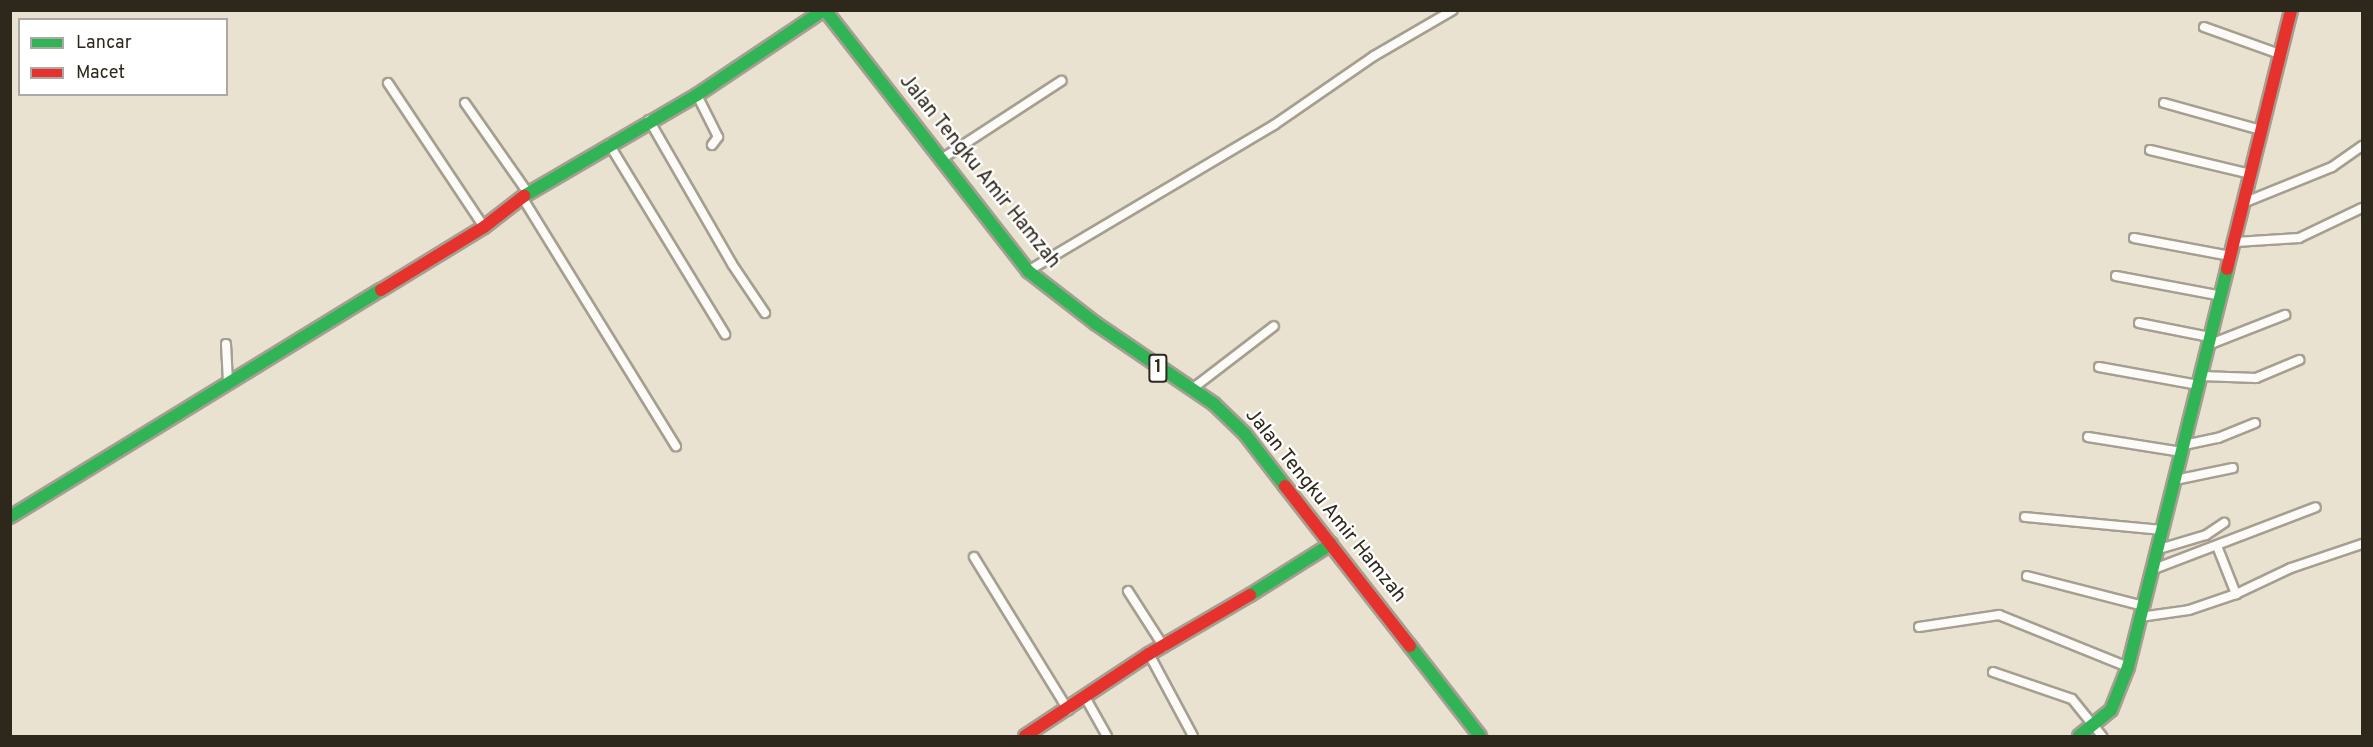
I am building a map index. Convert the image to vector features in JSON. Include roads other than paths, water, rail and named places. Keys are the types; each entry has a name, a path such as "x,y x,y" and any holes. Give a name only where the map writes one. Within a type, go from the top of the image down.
{"main road":[{"path":"10,517 158,429 228,381 484,226 525,195 649,120 697,95 824,10"},
{"name":"Jalan Tengku Amir Hamzah","path":"824,10 1029,272 1095,323 1223,412 1250,441 1480,736"},
{"path":"2079,736 2098,732 2115,705 2128,667 2222,296 2230,256 2236,242 2243,203 2291,10"},
{"path":"1025,736 1122,676 1149,654 1331,544"}],"street":[{"path":"1029,272 1274,125 1374,56 1453,10"},
{"path":"2204,27 2280,54"},
{"path":"940,160 1062,81"},
{"path":"388,83 484,226"},
{"path":"697,95 718,137 712,145"},
{"path":"465,103 525,195 676,446"},
{"path":"2164,103 2261,130"},
{"path":"649,120 732,264 765,313"},
{"path":"609,144 725,334"},
{"path":"2243,203 2332,166 2362,146"},
{"path":"2150,150 2251,174"},
{"path":"2236,242 2299,238 2362,208"},
{"path":"2134,238 2230,256"},
{"path":"2116,276 2222,296"},
{"path":"2139,323 2209,341 2285,315"},
{"path":"1192,390 1274,326"},
{"path":"226,344 228,381"},
{"path":"2099,367 2200,380 2256,378 2299,360"},
{"path":"2088,437 2183,448 2218,438 2255,423"},
{"path":"2175,480 2233,468"},
{"path":"2154,569 2316,507"},
{"path":"2025,517 2163,530"},
{"path":"2159,549 2206,535 2224,523"},
{"path":"2027,576 2142,611 2189,610 2236,594 2291,568 2362,544"},
{"path":"2217,546 2236,594"},
{"path":"974,557 1068,710"},
{"path":"1128,591 1164,646"},
{"path":"1919,627 1999,615 2128,667"},
{"path":"1149,654 1193,736"},
{"path":"1993,672 2072,699 2098,732"},
{"path":"1085,697 1107,736"}]}
